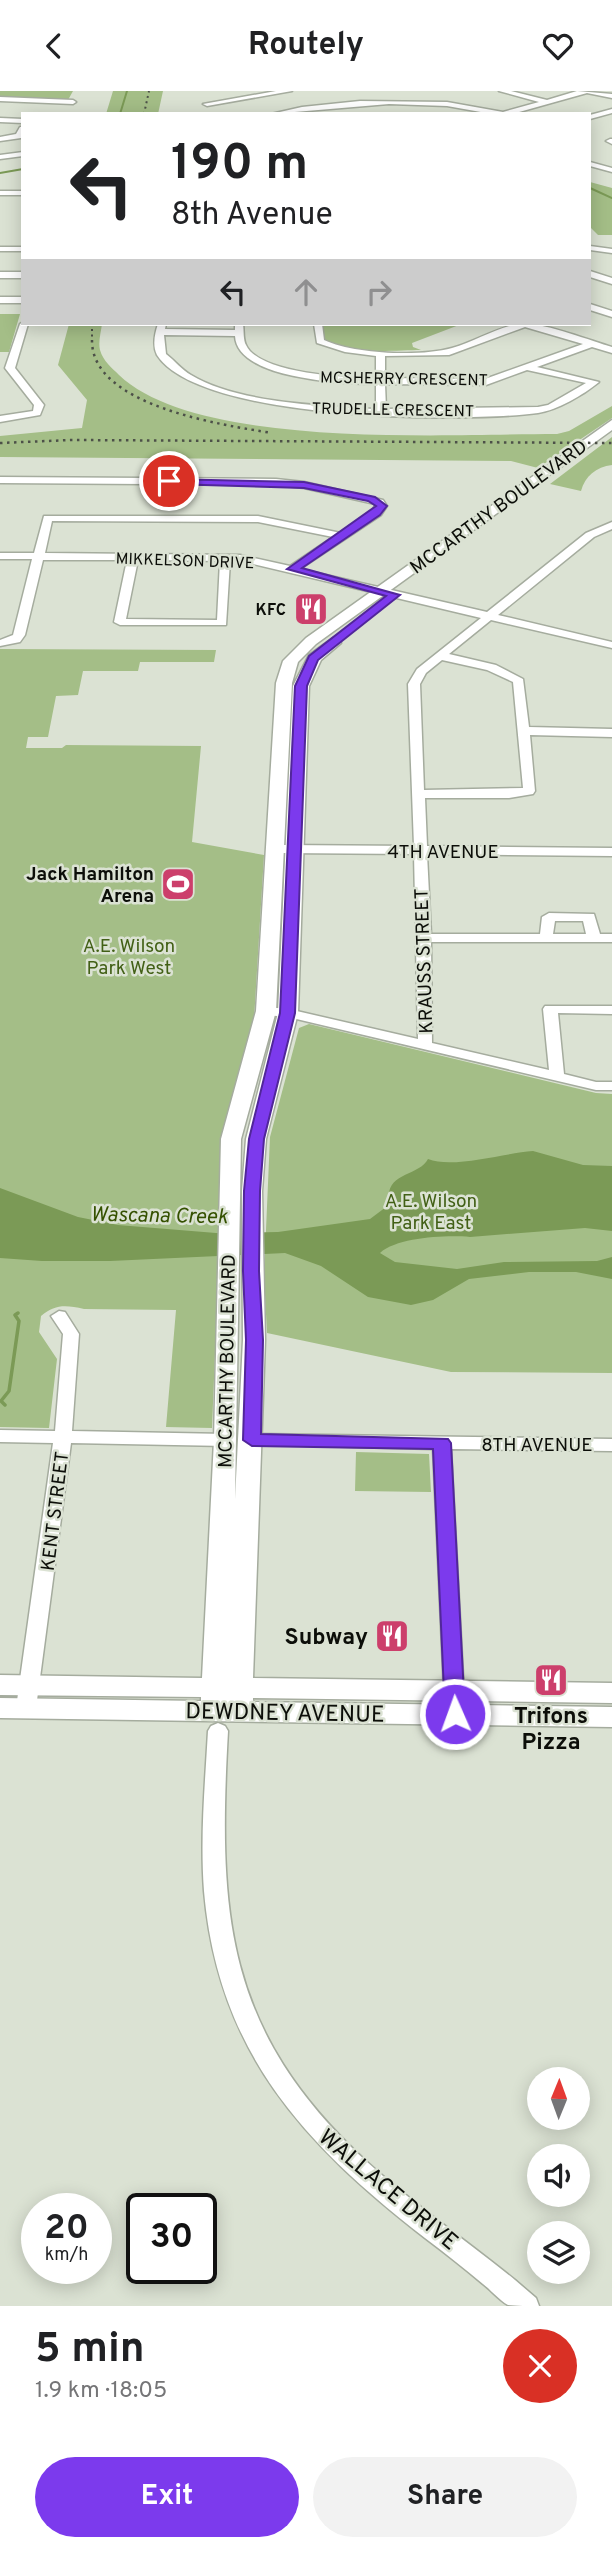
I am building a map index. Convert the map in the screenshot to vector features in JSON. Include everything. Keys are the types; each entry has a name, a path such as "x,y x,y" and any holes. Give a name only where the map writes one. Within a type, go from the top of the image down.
{"main road":[{"name":"MCCARTHY BOULEVARD","path":"225,1706 251,1466 254,1340 251,1271 240,1220 231,1139 267,1011 301,686 313,658 387,593 612,424"},
{"name":"MCCARTHY BOULEVARD","path":"387,593 612,434"},
{"name":"MCCARTHY BOULEVARD","path":"225,1706 228,1271 256,1139 288,1013 284,849"},
{"path":"251,1466 226,1440 252,1415"},
{"name":"DEWDNEY AVENUE","path":"0,1685 19,1701 225,1706 454,1703 612,1693"},
{"name":"DEWDNEY AVENUE","path":"454,1703 612,1717"}],"street":[{"path":"0,99 72,106 77,91"},
{"path":"207,104 289,91"},
{"path":"415,91 415,103"},
{"path":"502,91 546,102"},
{"path":"510,112 587,91 612,96"},
{"path":"351,112 352,93"},
{"path":"206,112 209,94"},
{"path":"288,112 351,103 415,103 464,106 493,112"},
{"path":"591,117 612,111"},
{"path":"0,120 21,121"},
{"path":"0,141 18,136 21,132"},
{"path":"0,141 21,138"},
{"path":"0,157 21,154"},
{"path":"591,164 612,170"},
{"path":"0,193 21,193"},
{"path":"591,248 612,251"},
{"path":"0,249 21,249"},
{"path":"591,274 612,281"},
{"path":"0,275 21,275"},
{"path":"0,300 21,300"},
{"path":"591,307 612,314"},
{"path":"0,419 29,416 37,412 40,405 5,368 23,326"},
{"path":"318,326 318,335 326,346 350,352 447,352 519,326"},
{"path":"532,326 612,350"},
{"path":"161,328 238,328"},
{"name":"TRUDELLE CRESCENT","path":"161,328 158,346 171,365 197,381 223,391 302,407 381,411 538,410 551,407 594,382 529,368"},
{"name":"MCSHERRY CRESCENT","path":"238,328 240,344 247,354 276,368 320,378 381,381 486,382 592,344"},
{"path":"380,352 381,411"},
{"path":"0,480 276,482 304,485 379,502 381,509 293,569"},
{"path":"0,643 16,640 48,518 258,519 342,535"},
{"name":"KRAUSS STREET","path":"425,1045 424,938 414,684 421,671 590,535 612,525"},
{"name":"MIKKELSON DRIVE","path":"0,556 249,560 612,645"},
{"path":"133,557 120,622 222,623 225,558"},
{"path":"418,794 509,795 529,791 519,681 512,676 440,656"},
{"path":"524,731 612,733"},
{"name":"4TH AVENUE","path":"284,849 612,852"},
{"path":"546,938 549,917 567,915 589,917 594,938"},
{"path":"424,938 612,939"},
{"path":"557,1077 550,1009 612,1010"},
{"path":"267,1011 288,1013 596,1086 612,1086"},
{"name":"KENT STREET","path":"19,1701 63,1437 71,1334 58,1316"},
{"path":"0,1436 226,1440"},
{"name":"8TH AVENUE","path":"252,1440 612,1445"},
{"path":"442,1443 454,1703"},
{"name":"WALLACE DRIVE","path":"225,1706 213,1844 226,1961 236,1995 260,2048 313,2125 358,2169 527,2306"}],"green space":[{"path":"0,91 73,91 68,100 0,98"},
{"path":"113,91 163,91 158,112 107,112"},
{"path":"591,182 612,188 612,235 598,235 591,228"},
{"path":"0,314 20,314 9,352 0,352"},
{"path":"68,326 102,326 99,347 105,361 119,375 156,399 206,416 264,427 392,435 557,434 569,431 612,406 612,418 538,468 511,461 0,457 0,436 82,428 87,400 58,365"},
{"path":"323,326 456,326 412,343 413,347 421,350 357,350 344,348 324,339"},
{"path":"612,437 612,465 592,473 581,491 550,484"},
{"name":"A.E. Wilson Park West","path":"0,649 216,650 214,662 140,662 138,671 83,671 78,695 56,696 48,737 28,737 26,748 62,748 66,745 201,746 192,842 264,855 254,1020 224,1131 212,1428 166,1427 176,1310 84,1309 66,1306 51,1309 41,1316 39,1332 57,1359 49,1428 0,1427"},
{"name":"A.E. Wilson Park East","path":"309,1024 596,1093 612,1094 612,1373 451,1372 267,1333 264,1276 270,1137 299,1028"},
{"path":"356,1452 429,1454 431,1492 355,1491"}],"shaded area":[{"path":"533,1151 583,1165 612,1166 612,1231 585,1228 436,1237 398,1243 380,1253 395,1262 457,1269 504,1262 597,1261 612,1257 612,1279 576,1272 529,1272 469,1279 433,1300 411,1305 368,1297 321,1266 285,1253 110,1261 0,1258 0,1188 78,1217 118,1225 216,1233 278,1232 370,1219 390,1204 391,1186 396,1180 417,1169 428,1159 438,1162 465,1161"}],"waterway":[{"path":"121,112 127,91"},
{"path":"0,173 21,169"},
{"path":"591,188 612,198"},
{"path":"5,1405 1,1401 9,1391 19,1321 15,1315 18,1313"}],"railway":[{"path":"144,112 149,91"},
{"path":"92,326 92,340"},
{"path":"92,340 97,363 113,381 136,396 193,417 272,433"},
{"path":"0,443 71,440 612,443"}],"place":[{"name":"KFC","path":"311,609"},
{"name":"Jack Hamilton Arena","path":"178,884"},
{"name":"Subway","path":"392,1636"},
{"name":"Trifons Pizza","path":"551,1680"}],"route":[{"path":"169,481 276,482 304,485 372,499 382,506 377,513 293,569 394,595 313,658 301,686 288,1013 265,1095 256,1139 252,1191 252,1440 442,1443 455,1714"}],"water label":[{"name":"Wascana Creek","path":"159,1215"}]}
